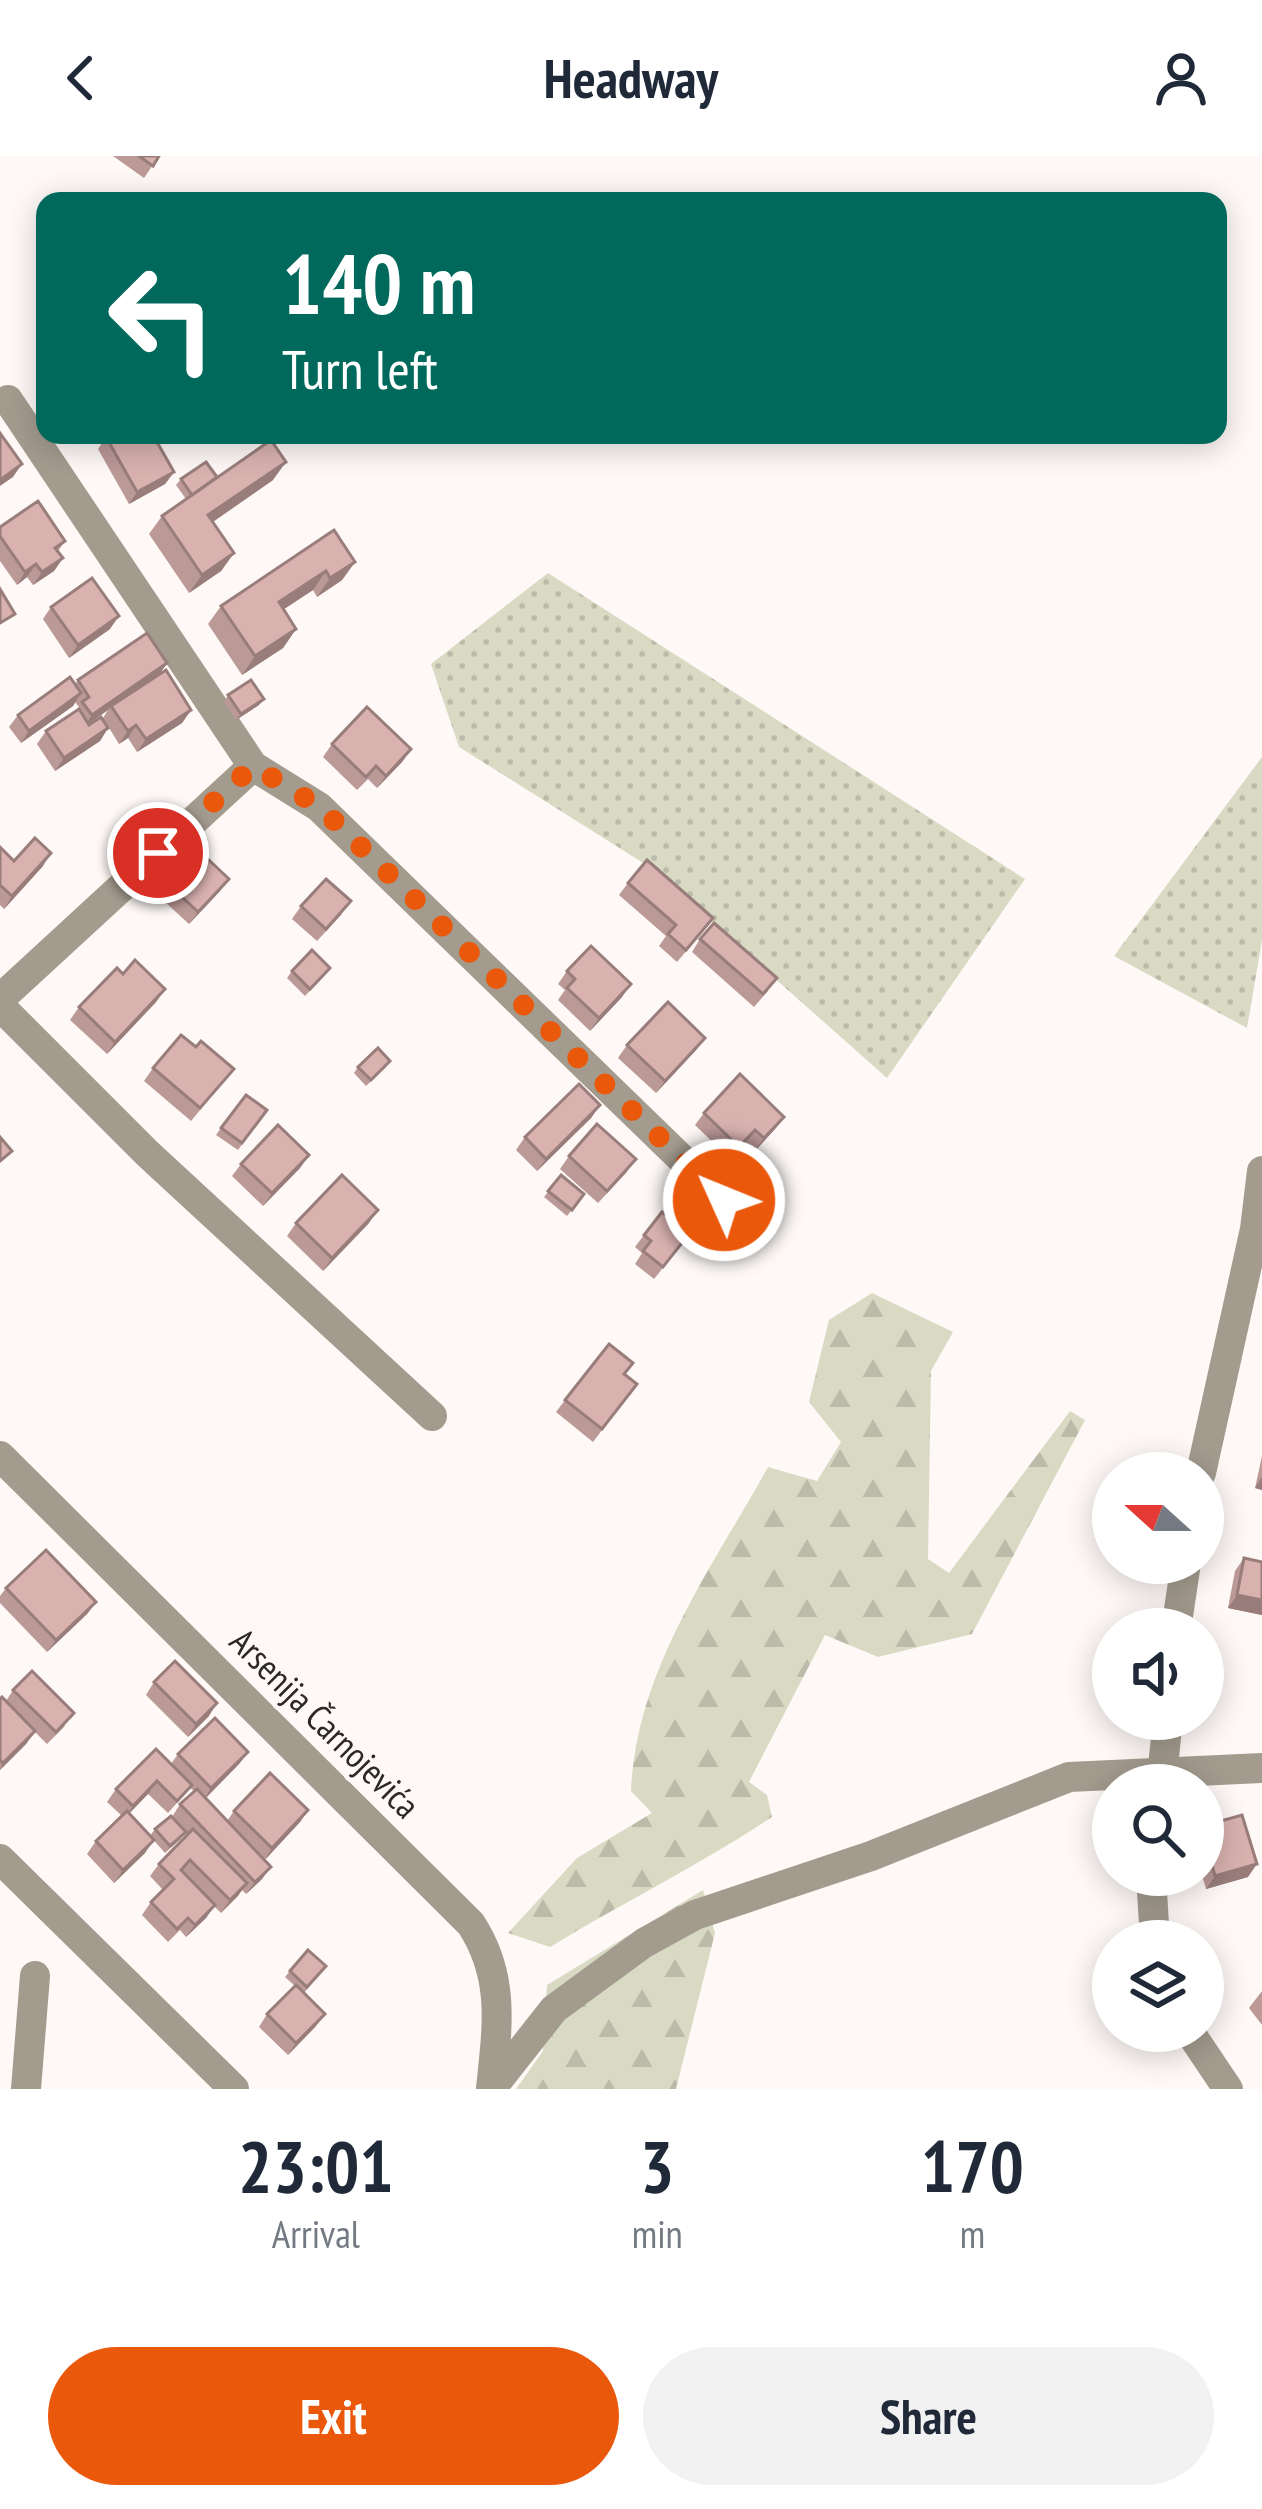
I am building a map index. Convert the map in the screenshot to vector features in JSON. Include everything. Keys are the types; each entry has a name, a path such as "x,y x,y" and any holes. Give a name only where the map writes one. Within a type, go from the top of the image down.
{"street":[{"path":"8,400 36,442"},
{"path":"37,444 253,766 320,807 724,1200"},
{"path":"253,766 0,1002 148,1154 431,1416"},
{"path":"1206,1452 1255,1229 1262,1171"},
{"name":"Arsenija Čarnojevića","path":"0,1456 471,1924 490,1953 500,1998 490,2089"},
{"path":"1224,1771 1262,1768"},
{"path":"490,2089 554,2009 644,1943 695,1915 871,1856 1035,1786 1092,1777"},
{"path":"0,1858 234,2089"},
{"path":"26,2089 35,1976"},
{"path":"1203,2052 1228,2089"}],"green space":[{"path":"548,573 1025,879 887,1078 648,866 459,747 431,664"},
{"path":"1262,757 1262,940 1247,1028 1114,956"},
{"path":"872,1293 953,1332 931,1371 928,1559 949,1573 1070,1411 1085,1420 972,1634 878,1657 825,1635 749,1782 767,1795 772,1817 550,1947 508,1933 577,1858 652,1813 631,1791 646,1704 662,1662 768,1467 817,1481 841,1442 809,1402 829,1320"},
{"path":"703,1890 715,1933 676,2089 516,2089 543,2051 547,1985"}],"building":[{"path":"139,156 159,156 153,166"},
{"path":"0,433 22,464 0,480"},
{"path":"110,444 158,444 174,472 137,492"},
{"path":"265,444 274,444 286,462 208,515 234,553 202,575 162,516"},
{"path":"206,462 217,477 192,495 181,479"},
{"path":"38,501 65,541 55,548 63,558 42,572 36,564 25,572 0,536 0,527"},
{"path":"334,530 355,562 330,578 326,571 279,602 296,629 255,656 221,606"},
{"path":"92,578 119,616 78,645 51,607"},
{"path":"0,589 15,614 0,623"},
{"path":"147,633 167,663 92,715 82,702 89,697 78,680"},
{"path":"166,670 191,710 146,739 136,725 128,731 111,706"},
{"path":"70,677 81,693 29,731 18,715"},
{"path":"251,680 264,699 241,714 228,695"},
{"path":"367,707 411,749 386,776 376,766 366,777 332,744"},
{"path":"79,709 89,725 101,717 108,728 64,758 46,731"},
{"path":"35,838 51,853 12,896 0,885 0,847 14,861"},
{"path":"194,846 229,879 198,912 163,879"},
{"path":"647,860 713,918 686,950 668,934 676,925 628,883"},
{"path":"326,879 351,901 326,929 301,906"},
{"path":"714,923 777,978 763,994 700,939"},
{"path":"591,946 631,984 599,1018 567,988 575,979 567,971"},
{"path":"312,950 330,968 310,989 292,971"},
{"path":"135,960 165,989 115,1042 79,1007 117,968 123,974"},
{"path":"668,1002 705,1038 665,1081 627,1045"},
{"path":"181,1035 196,1047 201,1041 234,1069 200,1108 153,1068"},
{"path":"378,1048 390,1061 371,1080 358,1067"},
{"path":"740,1074 784,1117 764,1138 755,1130 739,1147 704,1113"},
{"path":"579,1084 600,1105 546,1159 525,1137"},
{"path":"246,1095 267,1110 242,1143 221,1128"},
{"path":"597,1124 636,1159 607,1191 569,1156"},
{"path":"278,1125 309,1155 272,1193 241,1164"},
{"path":"0,1137 12,1151 0,1161"},
{"path":"762,1168 777,1179 746,1221 731,1210"},
{"path":"342,1175 378,1210 332,1258 296,1223"},
{"path":"561,1175 584,1194 572,1210 548,1191"},
{"path":"662,1212 689,1234 663,1267 643,1251 651,1241 644,1235"},
{"path":"609,1344 633,1363 624,1374 637,1384 602,1429 565,1400"},
{"path":"46,1550 96,1602 56,1640 6,1588"},
{"path":"1244,1558 1262,1562 1262,1600 1237,1595"},
{"path":"175,1661 217,1703 196,1724 154,1682"},
{"path":"32,1671 74,1713 56,1732 13,1690"},
{"path":"2,1697 35,1731 3,1763 0,1760"},
{"path":"215,1718 248,1752 211,1788 178,1754"},
{"path":"156,1749 192,1785 177,1801 157,1781 133,1806 116,1789"},
{"path":"270,1773 308,1810 272,1848 234,1811"},
{"path":"197,1789 271,1867 255,1882 180,1804"},
{"path":"127,1811 154,1840 123,1870 96,1841"},
{"path":"1242,1815 1257,1864 1224,1873 1224,1820"},
{"path":"171,1816 186,1832 170,1846 155,1829"},
{"path":"193,1829 247,1883 230,1900 190,1860 181,1870 215,1905 195,1925 188,1918 177,1929 151,1902 174,1879 159,1864"},
{"path":"308,1950 326,1966 307,1987 290,1971"},
{"path":"296,1985 325,2014 296,2043 267,2014"}],"route":[{"path":"158,853 253,766 320,807 724,1200"}]}
